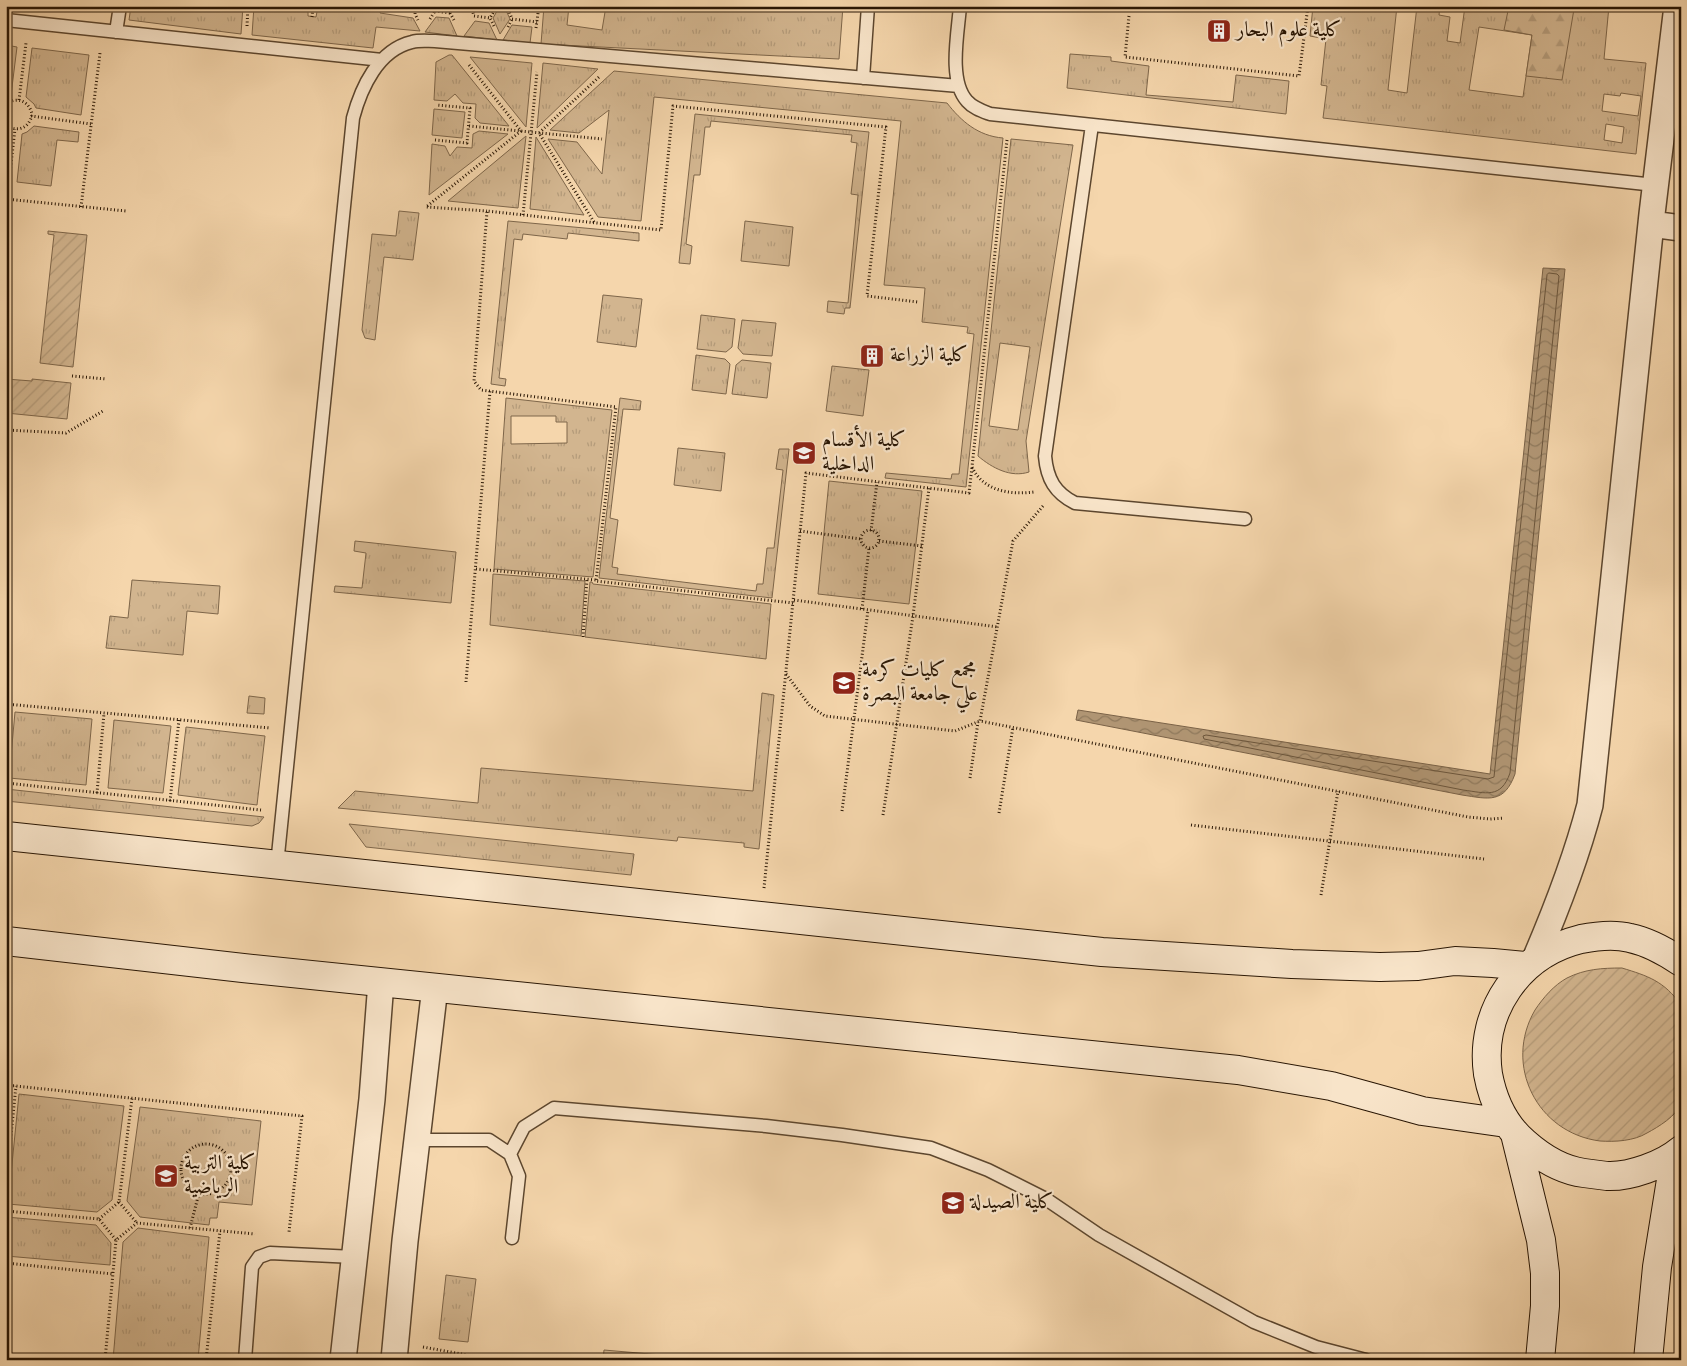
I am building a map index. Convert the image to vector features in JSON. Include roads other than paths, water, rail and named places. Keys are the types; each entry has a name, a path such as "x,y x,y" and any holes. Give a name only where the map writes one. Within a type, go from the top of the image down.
{"street":[{"path":"1531,963 1568,881 1590,805 1651,224 1677,6"},
{"path":"1651,224 1681,228"},
{"path":"6,836 1102,952 1292,964 1380,967 1418,966 1455,961 1531,963"},
{"path":"1540,1360 1545,1306 1541,1240 1511,1129 1491,1092 1486,1058 1490,1024 1504,993 1531,963 1564,943 1596,936 1628,937 1660,948 1681,962"},
{"path":"6,941 382,982 1238,1070 1331,1086 1422,1111 1511,1129 1541,1157 1573,1172 1608,1176 1643,1170 1678,1152"},
{"path":"343,1360 372,1099 382,982"},
{"path":"395,1351 404,1241 435,987"},
{"path":"1648,1360 1657,1266 1678,1152"}],"lane":[{"path":"116,32 120,6"},
{"path":"863,78 868,6"},
{"path":"960,6 956,79 960,91 968,102 990,114 1656,185"},
{"path":"6,20 382,60"},
{"path":"277,865 353,118 367,81 382,60 394,49 412,42 435,41 958,86"},
{"path":"1092,125 1045,456 1046,470 1055,488 1066,499 1076,503 1245,519"},
{"path":"510,1154 524,1127 554,1108 776,1127 931,1148 988,1170 1046,1199 1099,1235 1254,1322 1316,1347 1366,1360"},
{"path":"417,1140 489,1140 510,1154 518,1176 512,1238"},
{"path":"245,1360 252,1267 258,1257 270,1253 354,1257"}],"water":[{"path":"1543,268 1565,269 1515,774 1506,791 1495,797 1480,798 1076,720 1078,710 1490,774"}],"place":[{"name":"كلية علوم البحار","path":"1219,31"},
{"name":"كلية الزراعة","path":"872,356"},
{"name":"كلية الأقسام الداخلية","path":"804,453"},
{"name":"مجمع كليات كرمة علي جامعة البصرة","path":"844,683"},
{"name":"كلية التربية الرياضية","path":"166,1176"},
{"name":"كلية الصيدلة","path":"953,1203"}]}
